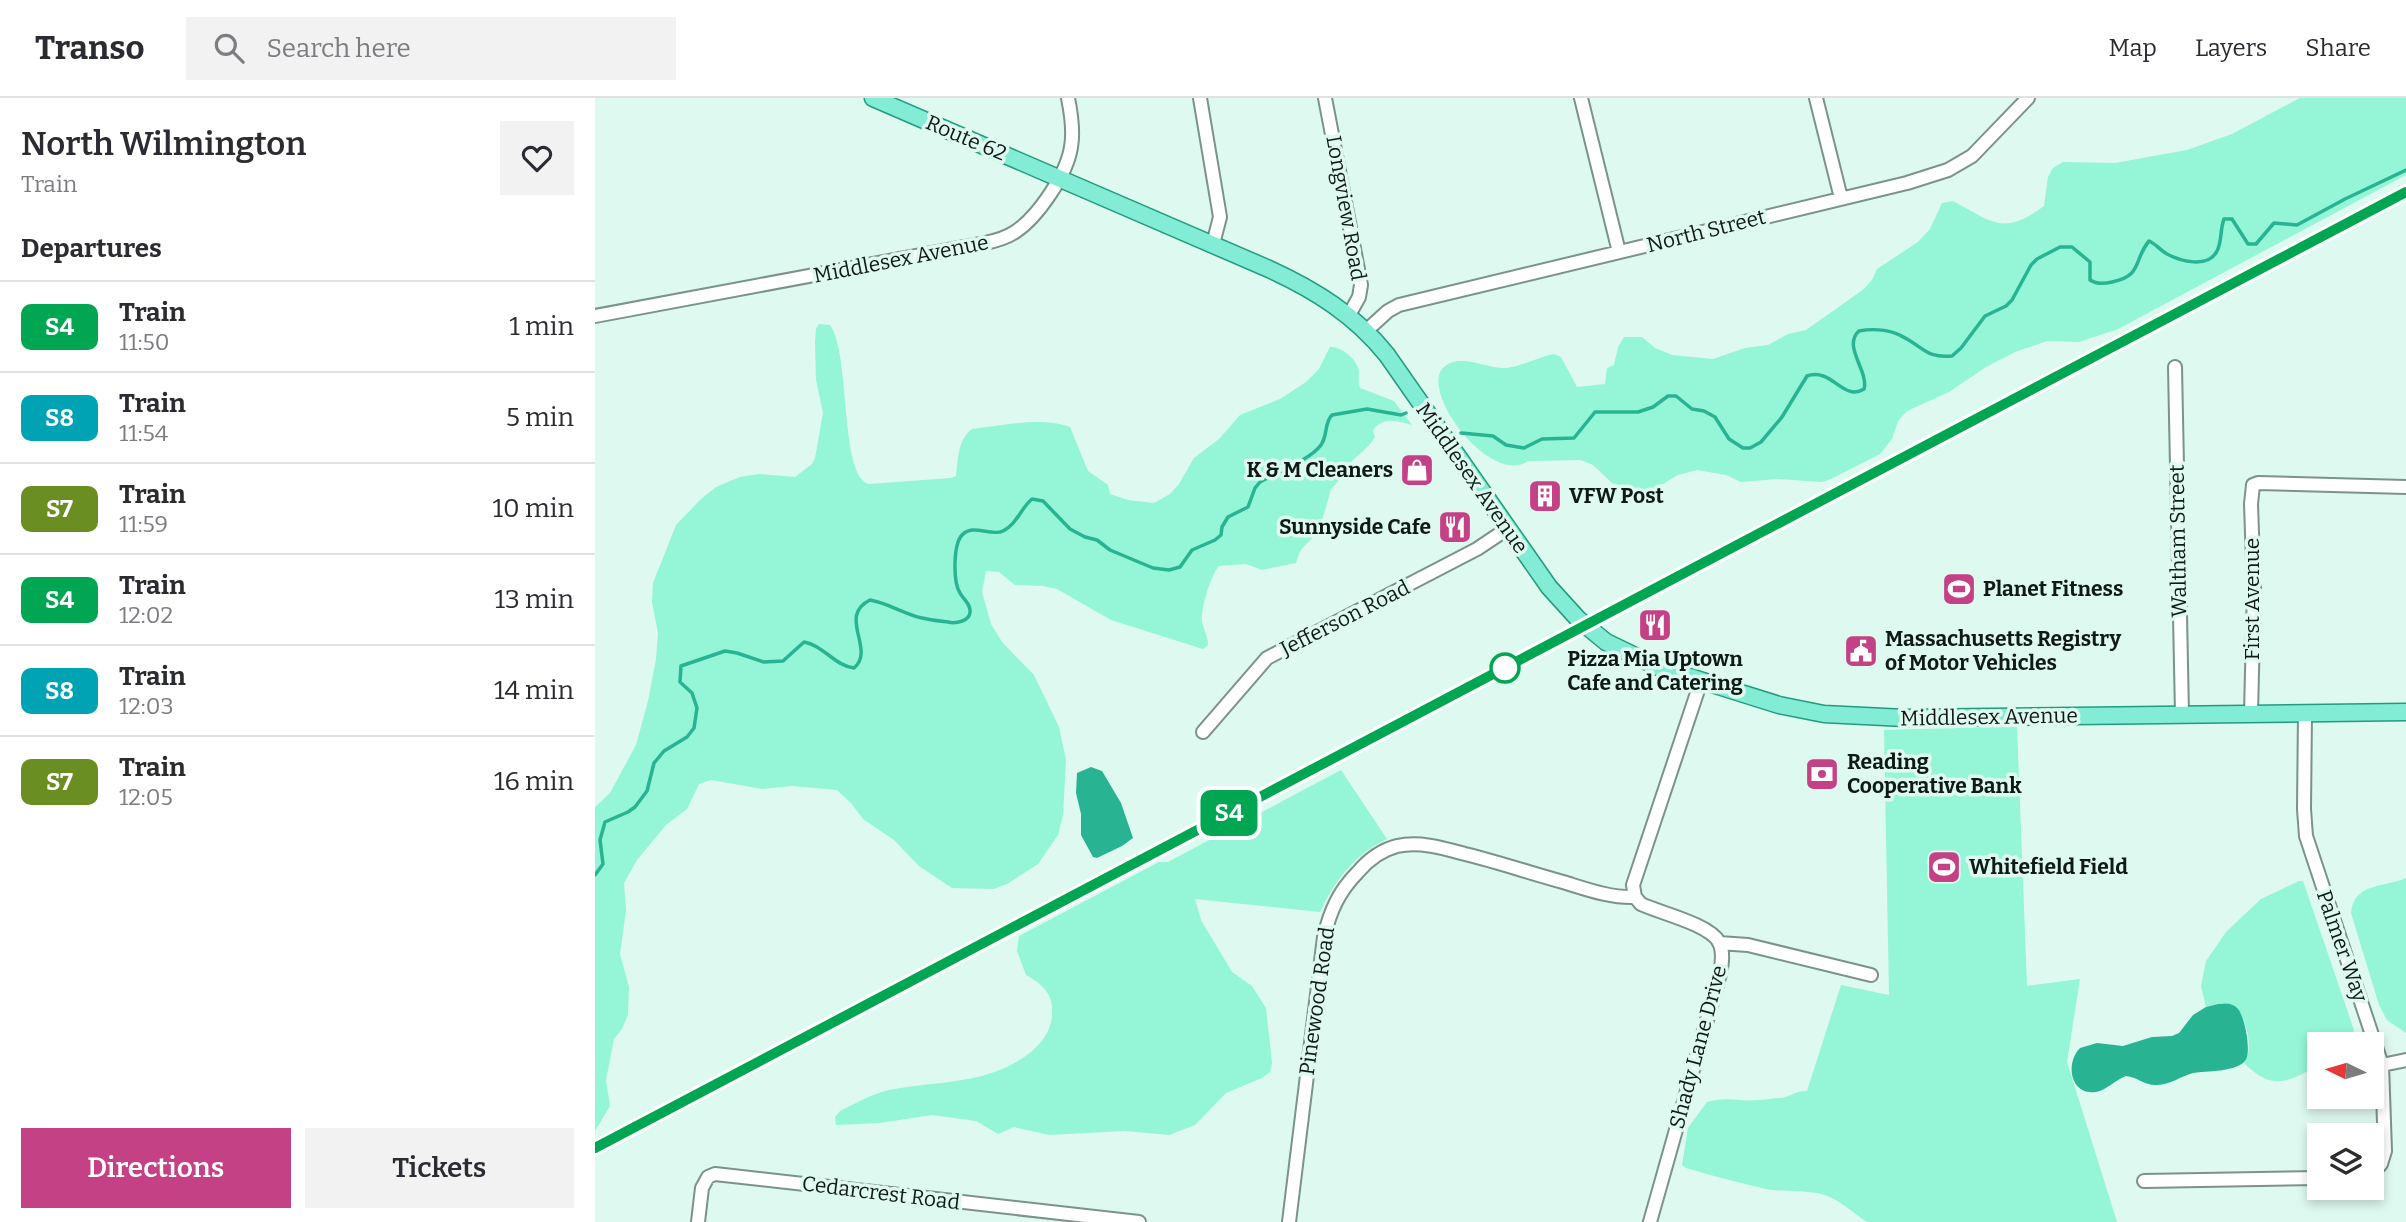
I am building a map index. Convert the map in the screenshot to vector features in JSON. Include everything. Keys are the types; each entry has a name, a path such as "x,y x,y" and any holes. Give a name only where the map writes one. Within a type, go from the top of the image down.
{"main road":[{"name":"Route 62","path":"873,98 1059,178"},
{"name":"Middlesex Avenue","path":"1059,178 1289,278 1349,315 1366,331 1407,383 1555,594 1594,633 1611,645 1649,663 1789,707 1849,716 1919,718 2406,712"}],"street":[{"path":"1059,178 1071,148 1068,98"},
{"path":"1199,98 1220,216 1213,244"},
{"name":"Longview Road","path":"1325,98 1361,285 1359,298 1349,315"},
{"path":"1581,98 1619,252"},
{"path":"1816,98 1841,198"},
{"name":"North Street","path":"1366,331 1396,306 1921,180 1972,156 2028,98"},
{"name":"Middlesex Avenue","path":"595,316 998,240 1017,231 1029,220 1059,178"},
{"name":"Waltham Street","path":"2175,367 2182,714"},
{"name":"First Avenue","path":"2251,713 2253,485 2406,487"},
{"name":"Jefferson Road","path":"1203,732 1267,658 1477,549 1507,529"},
{"path":"1635,897 1634,880 1701,681"},
{"name":"Palmer Way","path":"2305,713 2304,809 2307,836 2371,1032"},
{"name":"Pinewood Road","path":"1289,1222 1316,992 1328,922 1342,890 1363,866 1375,856 1394,847 1425,844 1590,890 1621,897 1635,897"},
{"name":"Shady Lane Drive","path":"1635,897 1641,904 1706,930 1719,943 1723,958 1650,1222"},
{"path":"1719,943 1748,945 1871,975"},
{"path":"2384,1065 2406,1060"},
{"name":"Palmer Way","path":"2384,1109 2384,1154"},
{"name":"Cedarcrest Road","path":"698,1222 702,1188 713,1174 1139,1222"},
{"path":"2144,1181 2307,1178"}],"shaded area":[{"path":"2300,98 2406,98 2406,175 2118,329 2079,342 2047,341 2015,352 1986,367 1949,392 1907,411 1898,421 1892,439 1880,454 1831,479 1822,482 1778,479 1741,482 1726,475 1697,470 1678,475 1643,493 1612,483 1593,465 1581,460 1528,461 1512,465 1495,461 1478,449 1449,414 1441,395 1439,379 1444,367 1458,361 1507,368 1554,354 1561,357 1577,387 1605,384 1607,368 1614,365 1618,347 1624,337 1642,337 1655,348 1672,355 1713,359 1745,348 1768,345 1788,334 1806,330 1864,289 1877,269 1918,242 1930,229 1942,203 1953,201 1997,223 2018,221 2044,206 2048,177 2053,168 2063,162 2115,163 2187,150 2232,134"},
{"path":"819,324 830,325 836,340 853,460 860,476 869,484 951,478 956,476 961,444 972,429 1047,422 1070,427 1088,471 1108,485 1110,494 1128,500 1154,503 1170,494 1194,458 1219,439 1240,415 1280,399 1306,382 1319,369 1330,347 1343,351 1355,362 1359,371 1360,388 1394,401 1412,425 1386,421 1373,430 1375,437 1347,466 1331,489 1319,527 1301,550 1296,563 1262,570 1246,564 1219,566 1210,584 1203,610 1202,622 1208,645 1203,649 1111,620 1057,589 1015,585 999,572 986,571 982,592 991,624 1002,642 1034,675 1059,727 1066,760 1063,815 1058,835 1038,864 1007,884 994,889 952,888 919,866 894,840 863,819 837,790 792,786 762,789 711,780 699,784 687,809 666,825 637,860 624,883 626,910 620,954 629,987 628,1015 614,1039 606,1080 610,1106 595,1131 595,807 610,793 636,745 648,701 658,633 652,602 653,583 676,525 716,487 740,477 759,474 795,477 812,464 823,413 816,380 815,342"},
{"path":"2017,726 2027,986 2080,979 2067,1062 2117,1222 1867,1222 1839,1202 1821,1194 1766,1189 1682,1165 1688,1128 1707,1102 1721,1099 1780,1098 1807,1091 1841,985 1889,995 1884,730"},
{"path":"1091,767 1102,771 1121,803 1133,838 1097,858 1093,857 1081,835 1081,814 1076,793 1077,773"},
{"path":"1341,770 1387,839 1365,852 1347,869 1320,912 1195,899 1201,920 1232,972 1252,986 1266,1008 1272,1063 1270,1072 1262,1078 1226,1093 1195,1125 1169,1135 1125,1131 1049,1135 1014,1127 998,1134 976,1121 932,1115 880,1123 836,1125 835,1117 840,1111 876,1094 981,1076 1015,1063 1031,1052 1048,1031 1052,1009 1047,991 1026,975 1017,951 1019,936 1159,862 1168,862"},
{"path":"2406,878 2406,1033 2387,1020 2379,1005 2351,913 2353,903 2364,891"},
{"path":"2303,881 2354,1030 2307,1032 2307,1071 2281,1081 2263,1078 2244,1063 2249,1042 2246,1025 2239,1011 2227,1003 2206,1007 2201,986 2206,961 2226,932 2261,899"},
{"path":"2218,1004 2234,1006 2243,1020 2248,1051 2241,1065 2193,1073 2162,1085 2149,1084 2126,1076 2096,1092 2087,1092 2076,1084 2072,1070 2075,1054 2080,1048 2097,1043 2123,1046 2152,1037 2172,1036 2179,1033 2193,1015"}],"waterway":[{"path":"1461,433 1493,436 1506,445 1524,448 1542,439 1574,438 1595,412 1638,412 1653,407 1668,396 1676,396 1692,409 1715,417 1729,439 1743,448 1750,448 1761,442 1782,417 1807,376 1823,376 1850,391 1864,389 1865,382 1853,344 1859,331 1890,332 1932,354 1952,356 1985,316 2006,306 2012,300 2031,265 2060,247 2072,247 2090,262 2090,280 2112,282 2129,276 2149,241 2179,259 2201,262 2213,257 2217,251 2224,219 2232,219 2248,244 2256,244 2274,223 2297,225 2406,170"},
{"path":"595,875 603,864 600,840 605,822 635,807 647,791 654,763 664,751 687,737 694,728 697,708 692,693 680,682 681,666 725,651 764,662 783,661 804,642 817,647 841,664 854,668 860,661 861,652 857,615 861,607 870,600 925,619 951,623 965,620 970,609 958,588 955,572 959,540 971,530 1003,531 1032,499 1043,501 1070,529 1097,540 1110,550 1153,568 1169,570 1180,567 1192,550 1221,535 1228,517 1248,507 1260,482 1301,461 1316,450 1323,441 1332,415 1367,409 1401,415 1406,413"}],"railway":[{"path":"595,1148 2406,192"}],"train":[{"name":"S4","path":"595,1148 2406,192"}],"place":[{"name":"K & M Cleaners","path":"1417,470"},
{"name":"VFW Post","path":"1545,496"},
{"name":"Sunnyside Cafe","path":"1455,527"},
{"name":"Planet Fitness","path":"1959,589"},
{"name":"Pizza Mia Uptown Cafe and Catering","path":"1655,625"},
{"name":"Massachusetts Registry of Motor Vehicles","path":"1861,651"},
{"name":"Reading Cooperative Bank","path":"1822,774"},
{"name":"Whitefield Field","path":"1944,867"}]}
